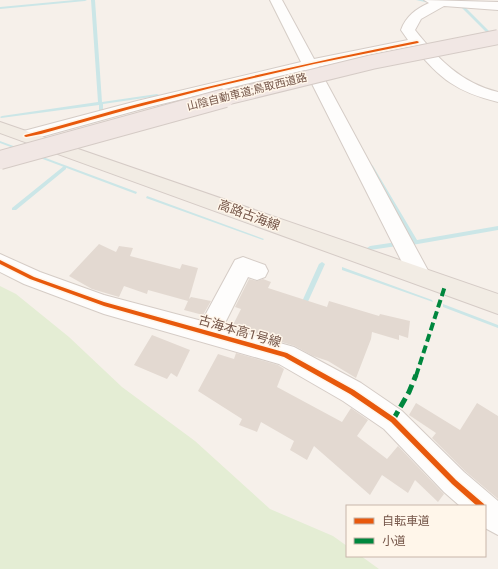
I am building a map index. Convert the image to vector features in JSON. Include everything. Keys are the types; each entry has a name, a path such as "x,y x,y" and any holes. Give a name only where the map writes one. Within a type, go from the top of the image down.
{"highway":[{"name":"山陰自動車道;鳥取西道路","path":"0,152 132,115 258,83 368,58 498,33"},
{"name":"山陰自動車道;鳥取西道路","path":"0,160 135,121 262,88 371,62 498,37"}],"main road":[{"name":"高路古海線","path":"0,127 498,304"}],"street":[{"path":"276,0 420,276"},
{"path":"498,6 436,1 417,15 409,24 408,30 448,76 470,89 498,97"},
{"path":"26,136 141,104 310,64 417,42"},
{"name":"古海本高1号線","path":"0,262 32,278 104,304 285,355 352,392 392,420 454,482 481,505"},
{"path":"208,334 243,266 257,271"},
{"path":"486,510 498,520"}],"green space":[{"path":"0,286 16,294 69,337 122,387 195,441 270,509 333,536 346,545 346,557 362,557 379,569 0,569"}],"water":[{"path":"0,141 137,192 136,194 0,143"},
{"path":"147,196 264,239 263,240 146,198"},
{"path":"342,267 432,300 433,302 342,270"},
{"path":"443,304 498,325 498,328 443,307"}],"building":[{"path":"99,244 116,252 119,246 133,248 130,256 180,269 182,264 198,268 189,299 191,297 211,301 203,315 184,310 188,301 148,290 147,294 124,286 119,297 92,289 69,276"},
{"path":"249,279 257,281 263,279 271,282 268,288 327,307 329,301 379,316 380,314 410,321 408,338 399,335 399,340 372,332 371,339 356,378 328,361 313,356 295,346 232,327 241,309 235,307"},
{"path":"152,335 190,350 177,377 171,373 167,379 134,365"},
{"path":"236,353 278,365 284,369 277,387 342,422 351,408 368,420 357,436 387,459 398,446 444,494 438,502 415,480 408,493 382,475 370,495 314,446 307,460 290,450 294,441 261,422 257,432 239,425 242,419 198,391 218,354 234,359"},
{"path":"416,403 460,430 477,403 498,416 498,499 465,471 432,438 436,433 409,415"}],"waterway":[{"path":"0,8 85,0"},
{"path":"93,0 100,103"},
{"path":"418,0 434,3"},
{"path":"463,7 492,36"},
{"path":"100,103 157,95"},
{"path":"2,117 100,103"},
{"path":"100,103 101,110"},
{"path":"371,166 415,242"},
{"path":"14,209 64,168"},
{"path":"412,243 498,228"},
{"path":"370,248 397,244"},
{"path":"303,306 322,264"}],"marked path":[{"path":"393,420 409,392 421,363 445,286"}],"cycle path":[{"path":"26,136 211,87 314,63 417,42"},
{"path":"0,262 32,278 104,304 285,355 352,392 393,420 454,482 481,505"}]}
